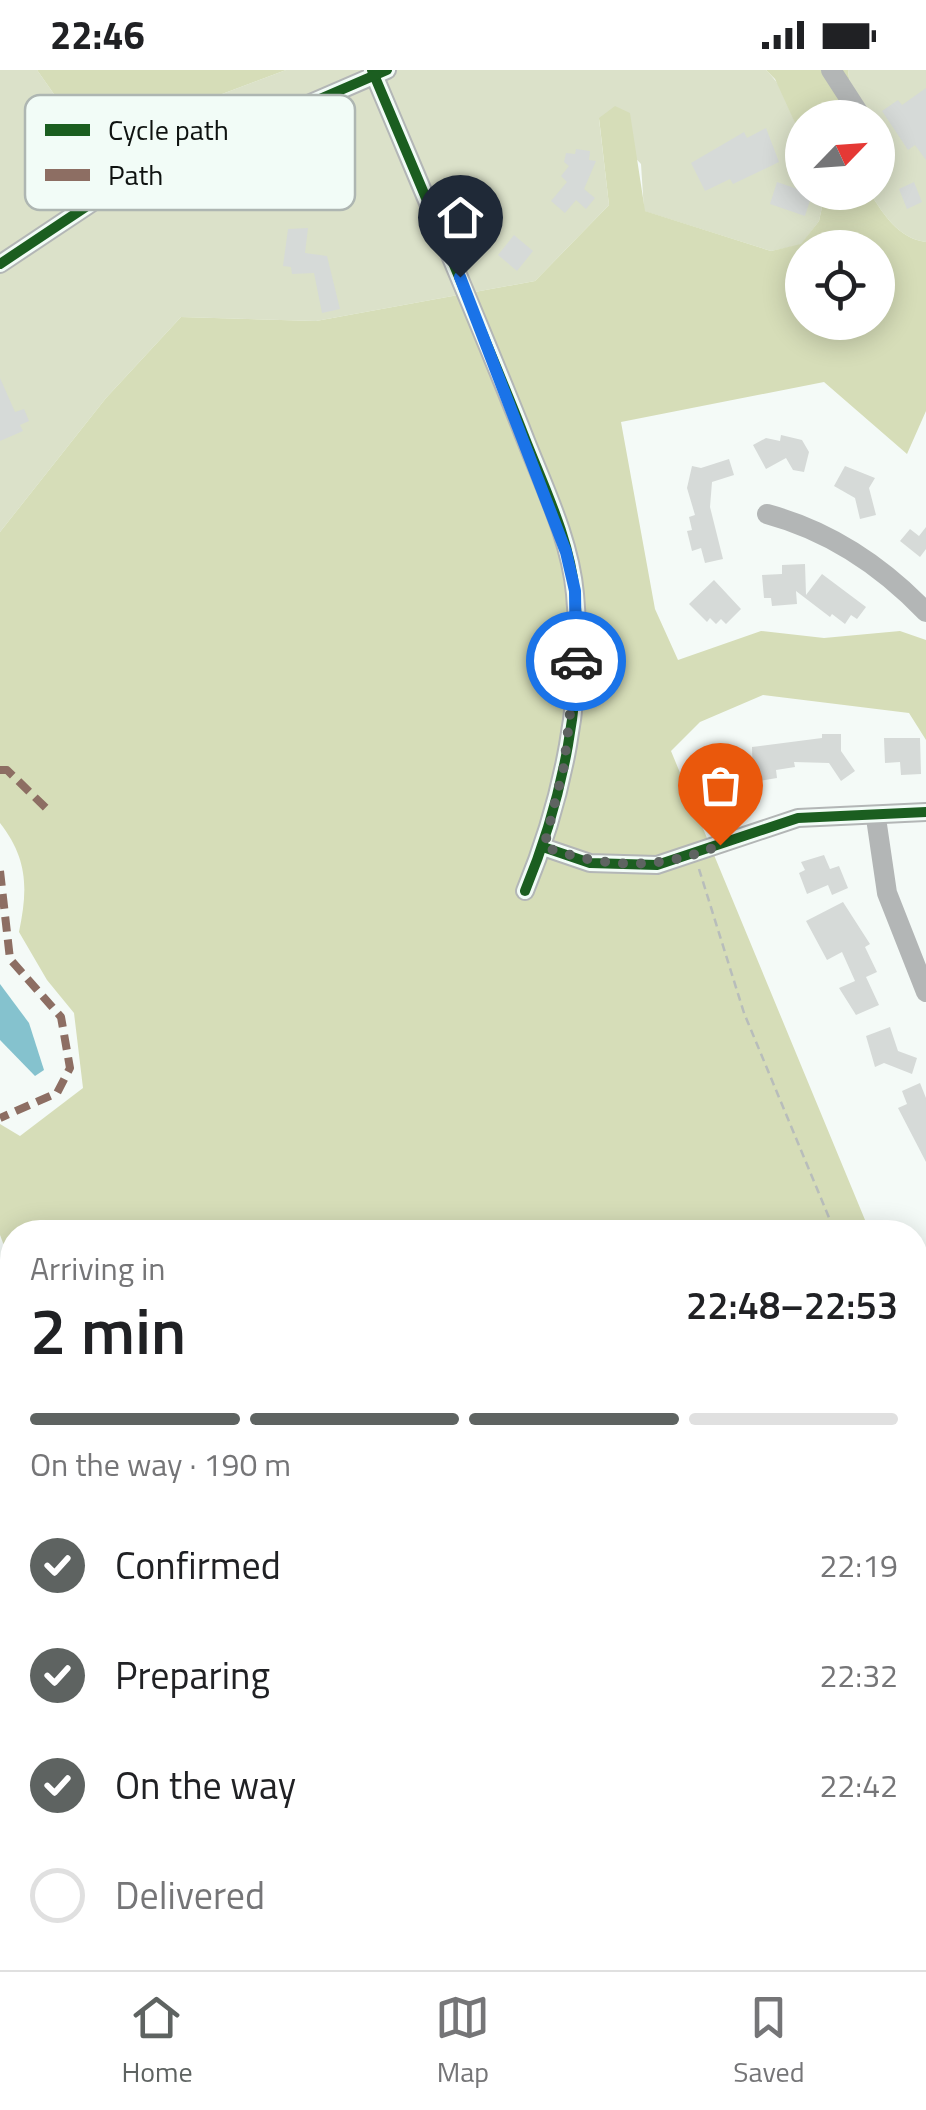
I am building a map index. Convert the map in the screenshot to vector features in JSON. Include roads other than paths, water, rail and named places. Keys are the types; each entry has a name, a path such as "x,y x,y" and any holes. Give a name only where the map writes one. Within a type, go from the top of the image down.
{"street":[{"path":"831,70 850,100"},
{"path":"326,95 378,72 552,508 575,591 575,686 564,766 544,847 525,891"},
{"path":"0,264 81,210"},
{"path":"766,514 806,524 836,539 885,574 926,612"},
{"path":"544,847 590,862 626,866 694,856 770,824 798,818 876,818 926,812"},
{"path":"876,818 887,892 926,992"}],"water":[{"path":"0,984 29,1023 44,1070 35,1076 0,1040"}]}
